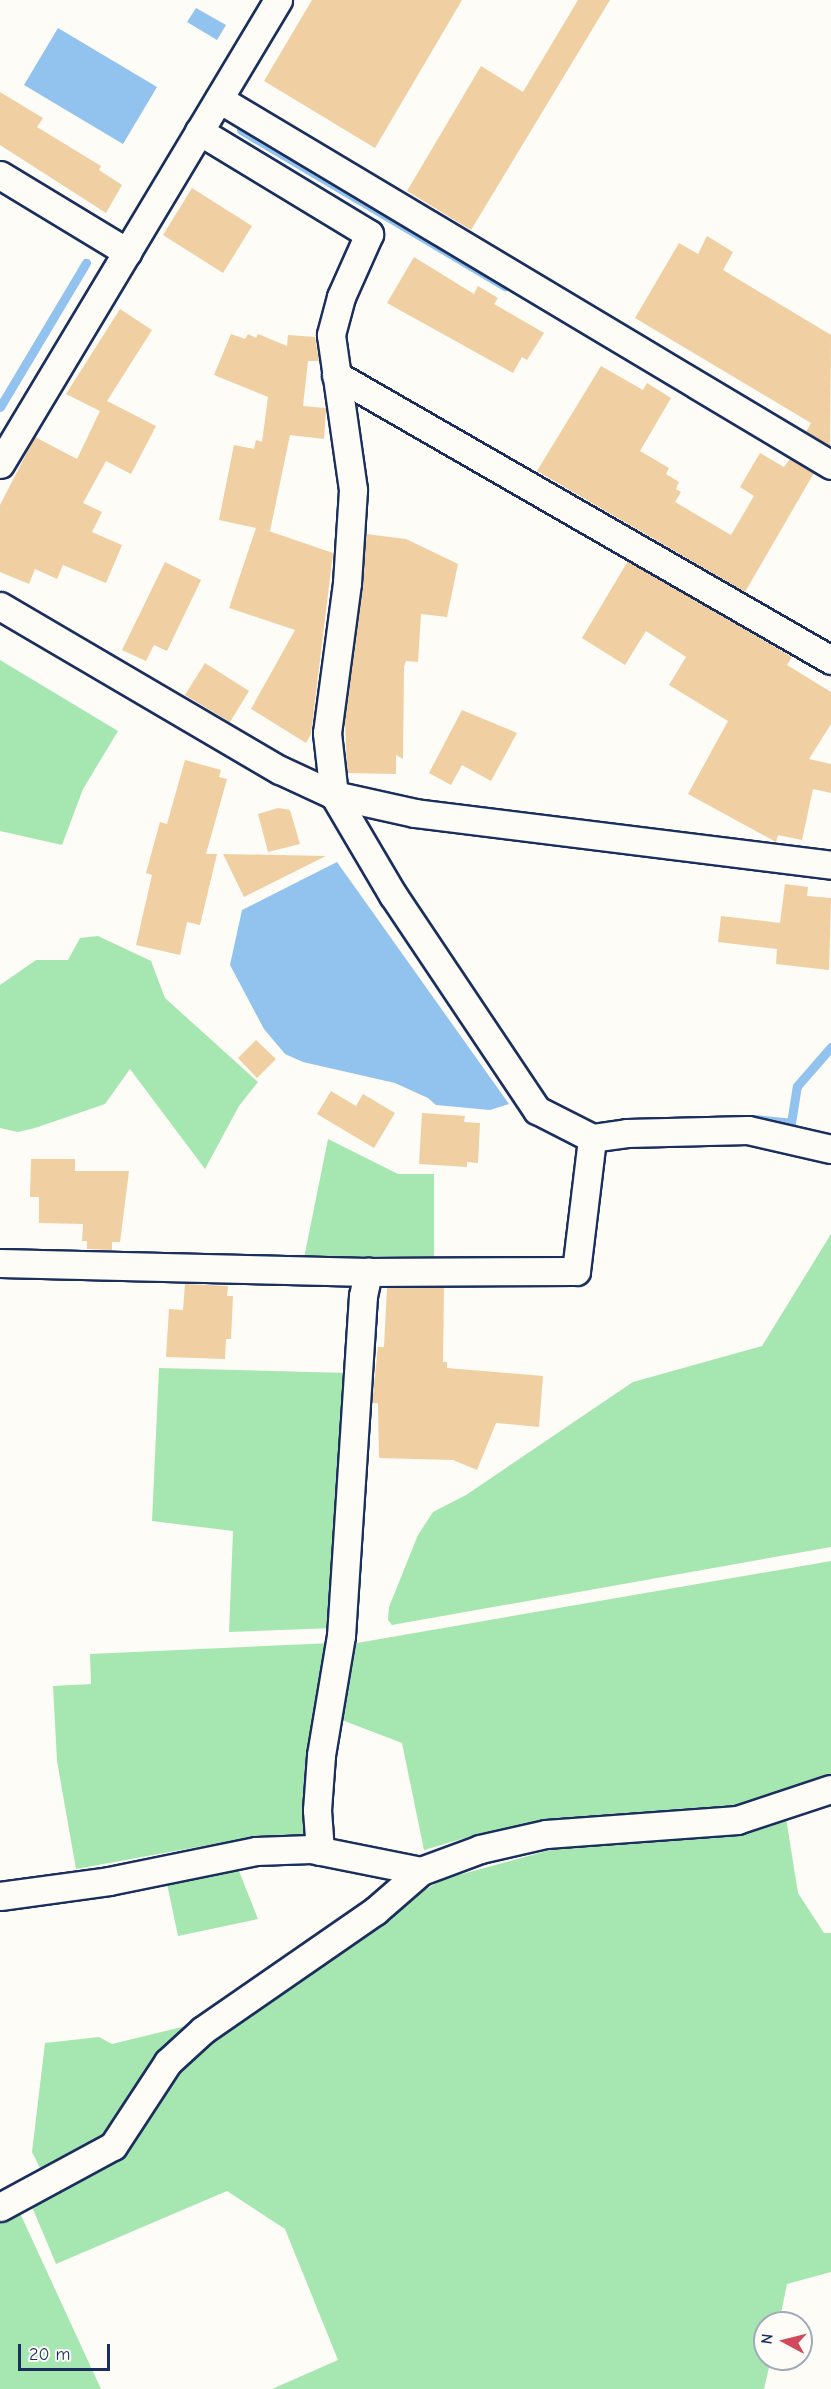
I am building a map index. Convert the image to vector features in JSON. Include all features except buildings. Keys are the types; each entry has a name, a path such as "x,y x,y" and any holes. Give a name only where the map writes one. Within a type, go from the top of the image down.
{"street":[{"path":"0,464 278,0"},
{"path":"219,99 831,465"},
{"path":"199,131 369,234 341,297 331,335 353,490 347,583 327,734 334,795 393,895 537,1110 592,1138 627,1133 748,1131 831,1148"},
{"path":"0,176 127,252"},
{"path":"336,375 831,660"},
{"path":"0,606 280,770 334,795 415,813 831,865"},
{"path":"0,1263 368,1272 576,1271 592,1138"},
{"path":"320,1851 317,1810 321,1755 341,1636 363,1296 368,1272"},
{"path":"0,2206 113,2146 168,2062 203,2030 375,1911 421,1871 480,1849 546,1834 737,1820 831,1789"},
{"path":"0,1896 109,1881 256,1851 320,1851 421,1871"}],"green space":[{"path":"0,660 118,731 83,789 62,845 0,831"},
{"path":"98,936 151,961 165,998 258,1082 239,1106 205,1169 130,1069 105,1104 18,1132 0,1128 0,985 36,960 68,960 80,938"},
{"path":"328,1139 398,1174 434,1174 434,1265 303,1263"},
{"path":"831,1234 831,1547 392,1625 388,1620 389,1607 418,1535 433,1512 466,1495 633,1382 762,1346"},
{"path":"159,1368 349,1373 334,1628 229,1632 233,1531 152,1521"},
{"path":"831,1561 831,1777 732,1807 545,1824 482,1833 424,1850 402,1743 334,1717 351,1644"},
{"path":"331,1643 313,1836 225,1842 76,1869 57,1761 53,1686 91,1684 90,1654"},
{"path":"786,1818 798,1893 824,1933 831,1933 831,2272 787,2284 781,2311 753,2311 753,2371 768,2371 764,2389 272,2389 338,2360 285,2229 227,2191 56,2264 30,2202 66,2183 191,2051 405,1901 444,1879 569,1845 724,1837"},
{"path":"237,1866 258,1919 178,1936 166,1879"},
{"path":"186,2026 184,2036 119,2127 44,2176 32,2152 45,2043 99,2037 112,2044"},
{"path":"19,2211 101,2389 0,2389 0,2215"}],"water":[{"path":"196,8 226,25 217,40 187,22"},
{"path":"58,28 157,87 123,144 24,85"},
{"path":"337,862 509,1104 490,1110 436,1105 428,1098 395,1083 303,1062 285,1054 264,1029 230,965 242,910"}],"waterway":[{"path":"241,130 505,286"},
{"path":"0,407 86,263"},
{"path":"755,1119 791,1123 797,1086 831,1047"}]}
